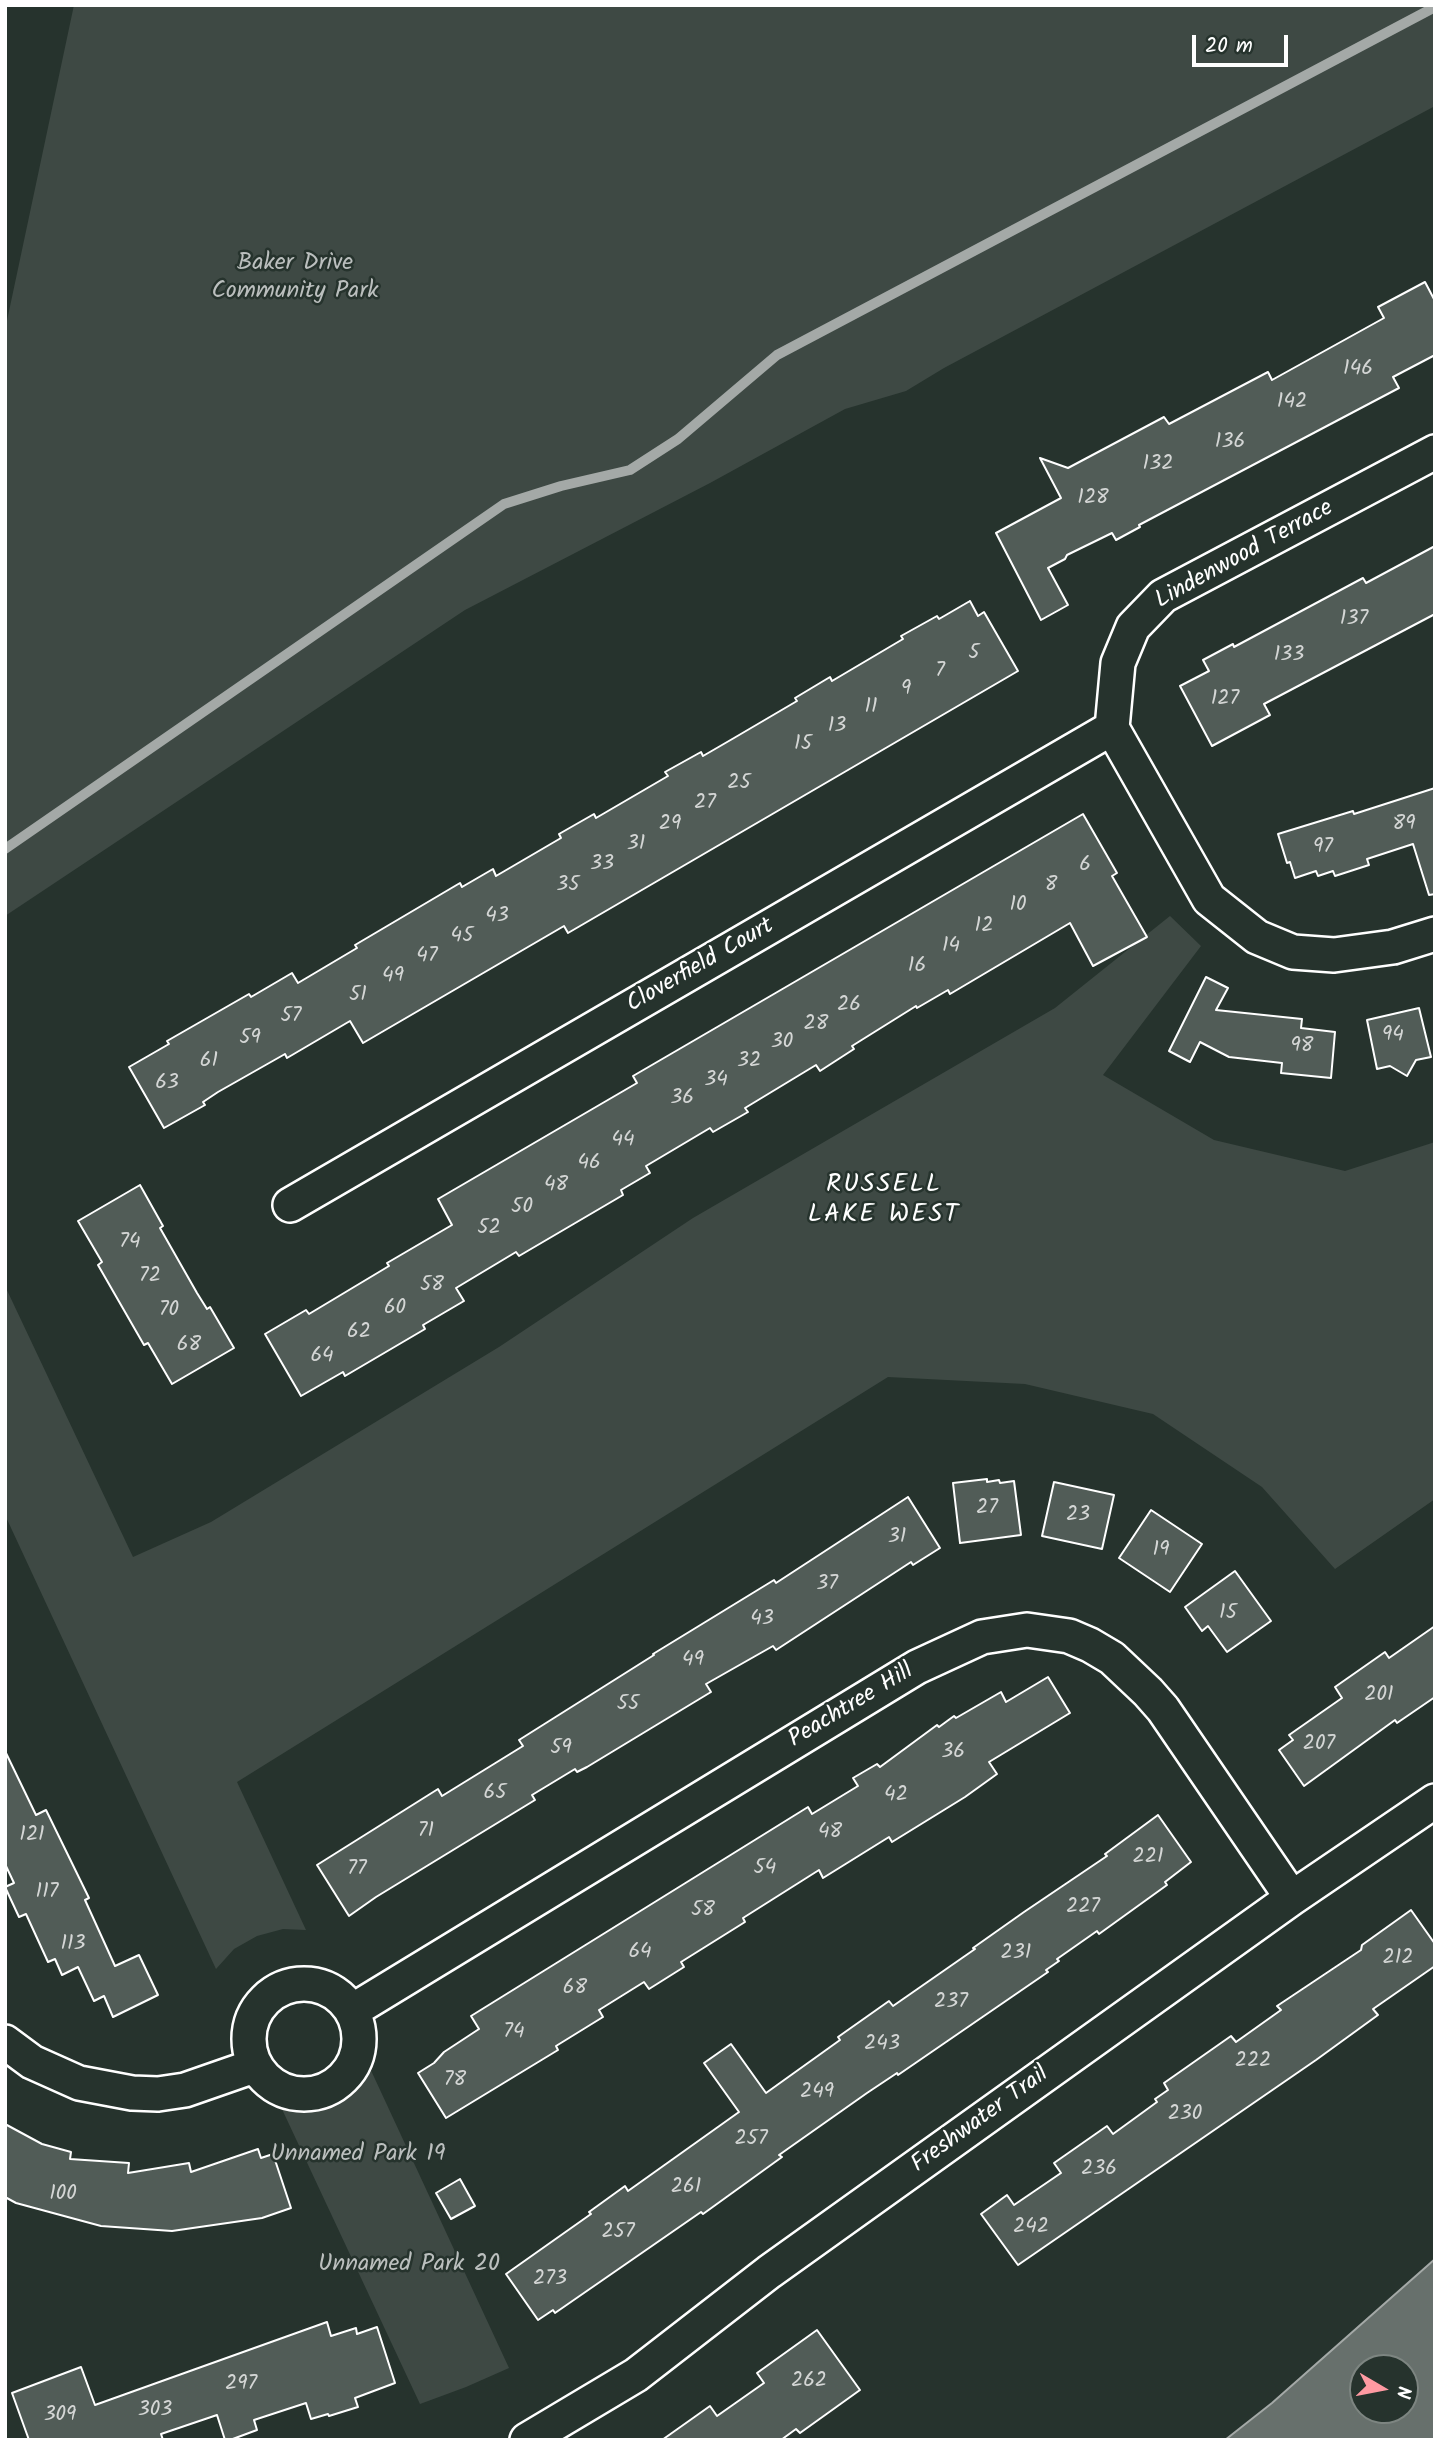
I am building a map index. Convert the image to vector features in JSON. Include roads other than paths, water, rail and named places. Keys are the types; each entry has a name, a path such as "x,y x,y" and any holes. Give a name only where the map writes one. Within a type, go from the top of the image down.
{"street":[{"name":"Lindenwood Terrace","path":"1112,728 1118,663 1133,627 1163,596 1435,452"},
{"path":"1112,728 1209,899 1257,937 1293,951 1334,955 1393,947 1435,934"},
{"name":"Cloverfield Court","path":"290,1205 1112,728"},
{"name":"Peachtree Hill","path":"352,2011 917,1667 982,1637 1027,1630 1069,1636 1090,1645 1112,1658 1148,1692 1163,1709 1292,1898"},
{"name":"Freshwater Trail","path":"527,2440 636,2375 769,2272 1292,1898 1435,1801"},
{"path":"304,1983 323,1987 340,1997 352,2011 359,2028 359,2046 354,2063 344,2078 329,2088 314,2094 296,2095 272,2085 254,2066 248,2048 248,2028 256,2010 285,1986 304,1983"},
{"path":"5,2042 32,2062 79,2083 132,2093 158,2094 185,2090 254,2066"}],"waterway":[{"path":"5,849 504,504 561,486 630,470 678,439 777,355 1435,7"}],"district":[{"name":"RUSSELL LAKE WEST","path":"884,1202"}],"park label":[{"name":"Baker Drive Community Park","path":"295,279"},
{"name":"Unnamed Park 19","path":"358,2156"},
{"name":"Unnamed Park 20","path":"409,2266"}]}
